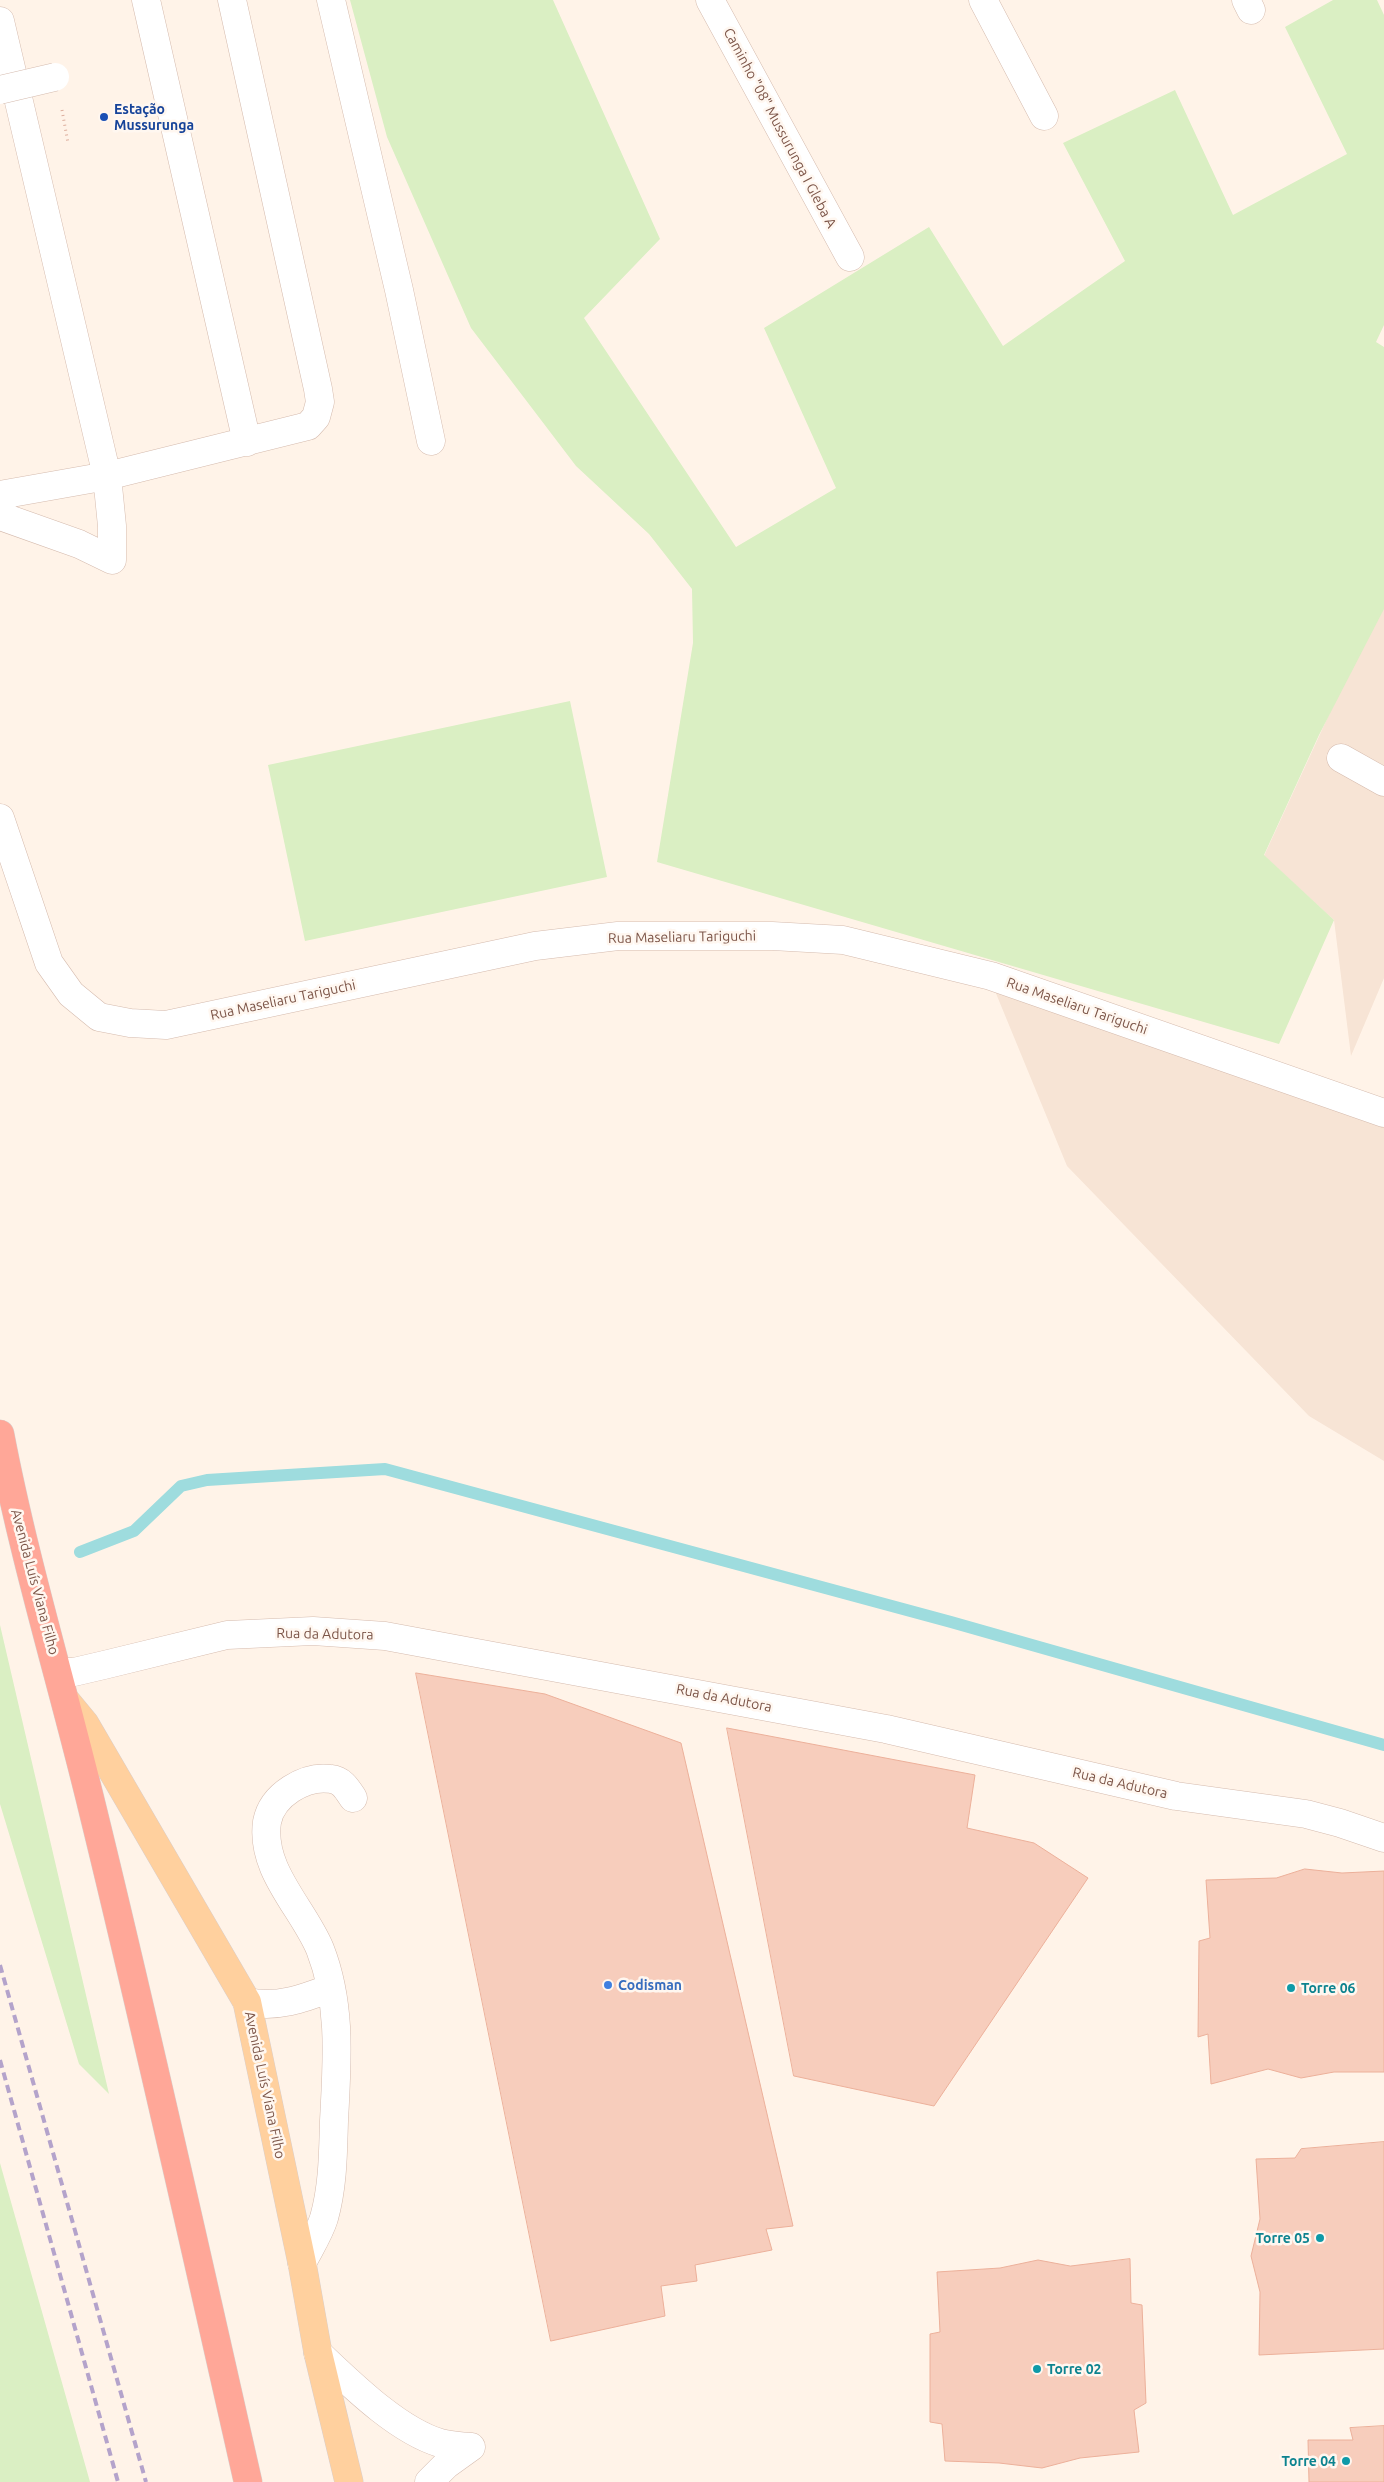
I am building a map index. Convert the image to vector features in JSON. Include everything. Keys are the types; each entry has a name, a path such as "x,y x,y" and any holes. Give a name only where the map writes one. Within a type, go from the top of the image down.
{"highway":[{"name":"Avenida Luís Viana Filho","path":"0,1434 9,1482 59,1672 136,1986 248,2482"}],"main road":[{"name":"Avenida Luís Viana Filho","path":"66,1700 86,1724 248,2002 302,2263 318,2354 349,2482"}],"street":[{"path":"146,0 247,442"},
{"path":"0,495 107,476 247,442 308,426 316,417 320,402 232,0"},
{"path":"331,0 431,441"},
{"name":"Caminho \"08\" Mussurunga I Gleba A","path":"710,0 850,256"},
{"path":"983,0 1044,116"},
{"path":"0,21 107,476 112,526 112,560 79,544 0,516"},
{"path":"0,90 55,77 58,92"},
{"path":"1341,758 1384,782"},
{"name":"Rua Maseliaru Tariguchi","path":"0,818 49,963 71,994 99,1016 130,1023 166,1025 536,946 618,936 772,936 843,940 991,976 1379,1115"},
{"name":"Rua da Adutora","path":"59,1672 74,1672 104,1666 227,1635 313,1631 385,1636 886,1729 1176,1796 1306,1814 1384,1838"},
{"path":"302,2263 323,2220 331,2184 338,2032 331,1988 319,1947 277,1874 268,1849 268,1821 274,1806 283,1794 307,1781 331,1778 344,1784 353,1798"},
{"path":"248,2002 274,2005 289,2003 331,1988"},
{"path":"318,2354 358,2390 397,2421 440,2443 471,2447 446,2465 429,2482"}],"path":[{"path":"58,92 68,145"}],"shaded area":[{"path":"1384,595 1384,978 1351,1056 1334,920 1264,856"},
{"path":"995,991 1384,1115 1384,1461 1309,1416 1067,1166"}],"green space":[{"path":"350,0 553,0 660,239 584,318 736,547 836,488 764,328 929,227 1003,346 1125,261 1063,143 1175,90 1233,215 1347,154 1285,27 1333,0 1377,0 1384,15 1384,325 1376,342 1384,347 1384,609 1319,735 1264,855 1334,920 1279,1044 657,862 693,643 692,589 649,534 576,466 471,328 387,137"},
{"path":"570,701 607,877 305,941 268,765"},
{"path":"0,1625 109,2094 79,2064 0,1804"},
{"path":"0,2163 90,2482 0,2482"}],"building":[{"name":"Codisman","path":"416,1673 545,1694 681,1743 793,2226 766,2229 772,2250 695,2265 697,2281 661,2286 665,2316 551,2341"},
{"path":"727,1728 975,1775 967,1828 1034,1843 1088,1878 934,2106 794,2076"},
{"name":"Torre 06","path":"1305,1869 1342,1873 1384,1871 1384,2072 1334,2072 1301,2078 1268,2069 1211,2084 1208,2034 1198,2037 1199,1941 1210,1938 1206,1880 1276,1878"},
{"name":"Torre 05","path":"1384,2142 1384,2349 1259,2355 1260,2292 1251,2256 1260,2219 1256,2159 1295,2158 1301,2149"},
{"name":"Torre 02","path":"1130,2259 1131,2303 1142,2305 1146,2403 1134,2410 1139,2452 1080,2458 1042,2468 999,2463 945,2461 942,2424 930,2422 930,2334 940,2332 937,2272 1000,2268 1038,2260 1070,2266"},
{"name":"Torre 04","path":"1384,2426 1384,2482 1309,2482 1308,2440 1353,2440 1350,2428"}],"waterway":[{"path":"80,1552 134,1531 181,1486 207,1480 385,1469 951,1622 1384,1745"}],"railway":[{"path":"0,1965 146,2482"},
{"path":"0,2060 118,2482"}],"place":[{"name":"Estação Mussurunga","path":"104,117"},
{"name":"Codisman","path":"608,1985"},
{"name":"Torre 06","path":"1291,1988"},
{"name":"Torre 05","path":"1320,2238"},
{"name":"Torre 02","path":"1037,2369"},
{"name":"Torre 04","path":"1346,2461"}]}
